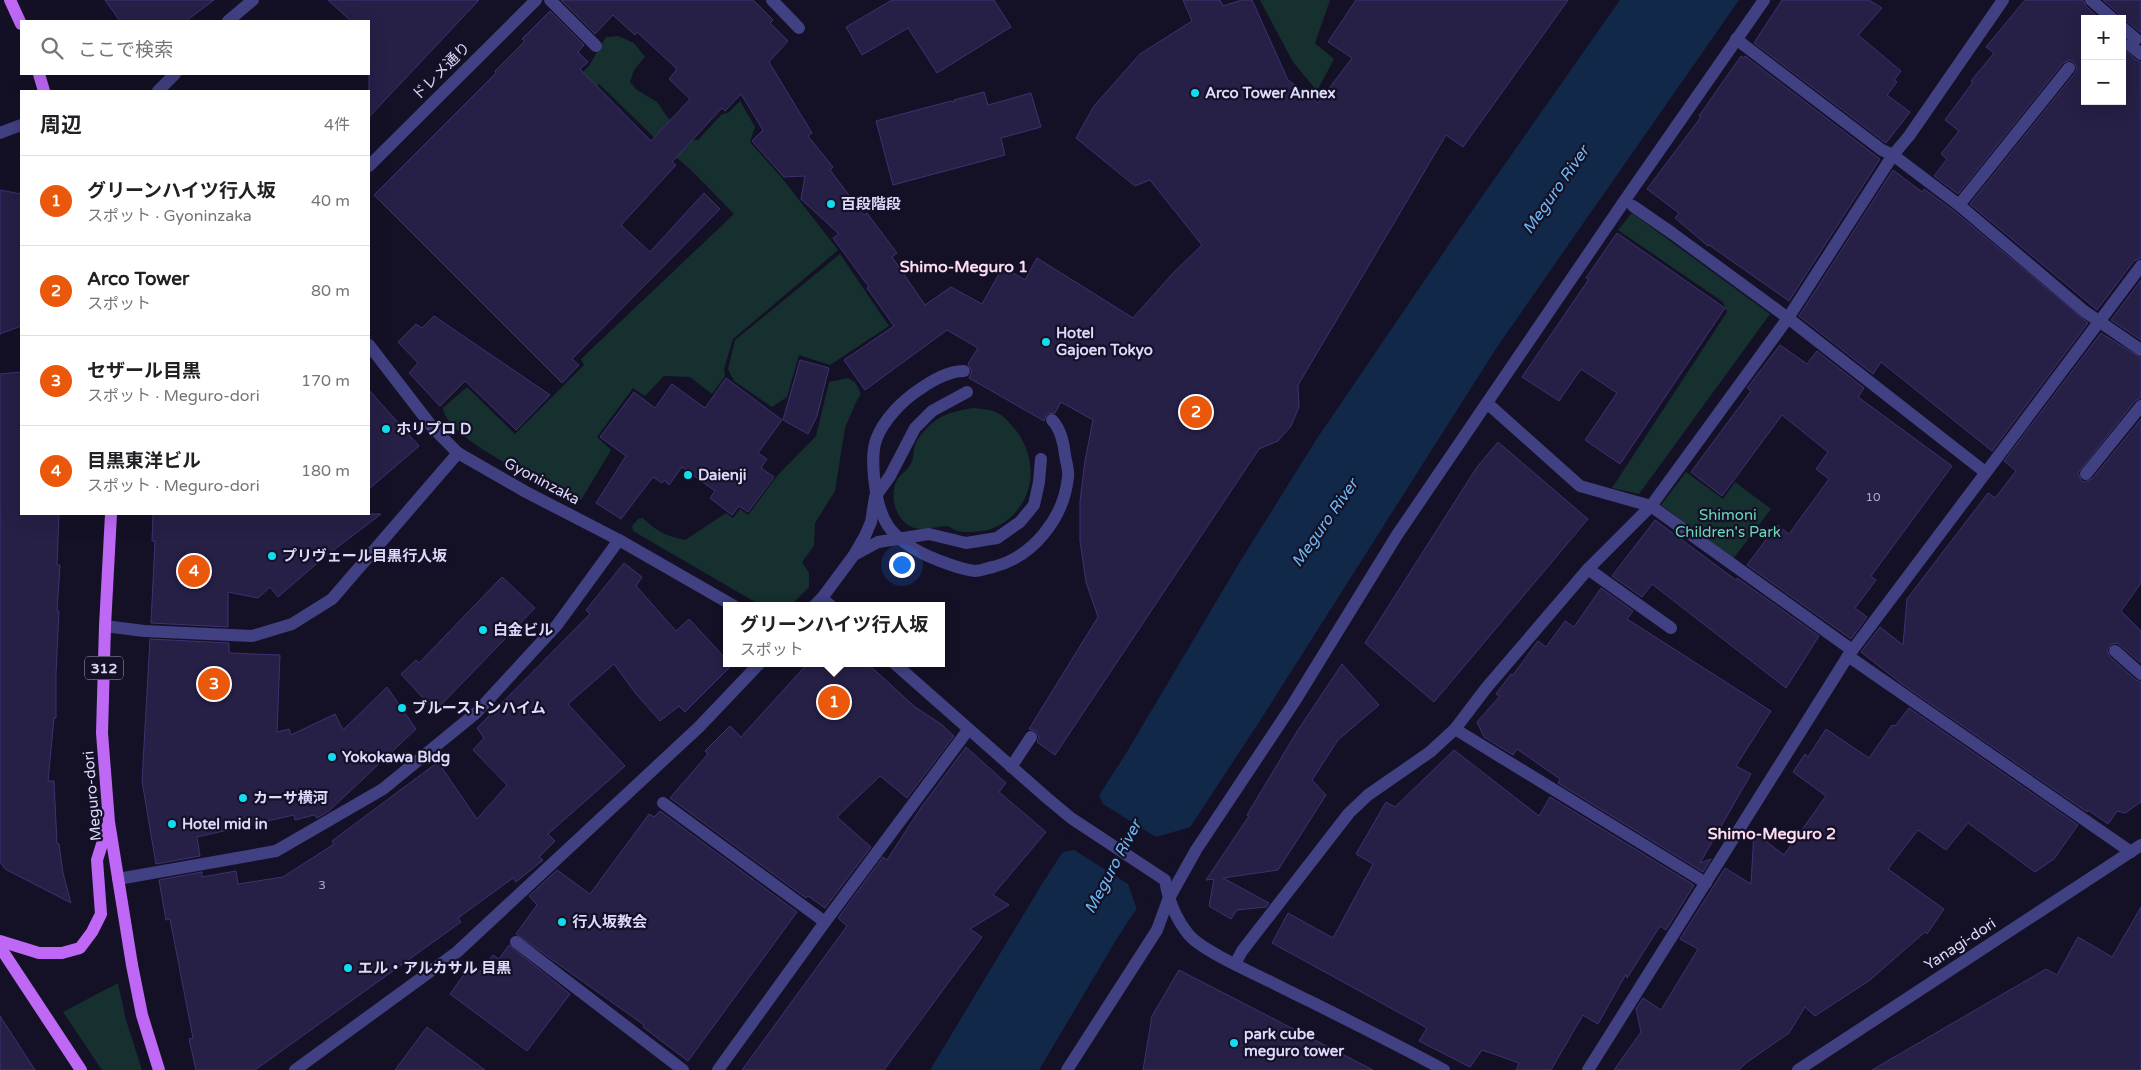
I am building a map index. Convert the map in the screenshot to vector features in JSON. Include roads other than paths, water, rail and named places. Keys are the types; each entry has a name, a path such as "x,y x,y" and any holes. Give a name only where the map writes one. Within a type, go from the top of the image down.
{"main road":[{"path":"10,0 20,22"},
{"path":"39,75 44,90"},
{"name":"Meguro-dori","path":"111,515 102,733 109,822 142,1015 159,1070"},
{"path":"0,941 39,953 62,953 80,948 92,932 101,914 97,860 109,822"},
{"path":"0,947 81,1070"}],"street":[{"path":"229,20 253,0"},
{"name":"ドレメ通り","path":"370,165 536,0"},
{"path":"550,0 596,46"},
{"path":"772,0 798,28"},
{"path":"1067,1070 1156,930 1168,900 1196,850 1293,704 1397,535 1764,0"},
{"path":"1235,964 1242,951 1349,813 1368,795 1430,752 1455,729 1487,687 1588,569 1651,506 1788,318 1893,155 1909,136 2003,0"},
{"path":"2091,0 2108,15"},
{"path":"2126,30 2136,39 2130,45 2141,54"},
{"path":"1736,39 1882,150 1893,155 1960,205 2073,302 2141,350"},
{"path":"1960,205 2068,68"},
{"path":"159,90 174,75"},
{"path":"0,133 20,126"},
{"path":"1633,206 1788,318 1985,472"},
{"path":"1588,1070 1850,653 2141,266"},
{"name":"Gyoninzaka","path":"370,346 433,428 458,453 526,492 619,540 727,602"},
{"path":"964,371 954,371 931,381 904,400 876,439 873,458 876,497 885,522 898,538 928,556 976,571 1008,563 1029,550 1046,531 1062,505 1068,476 1064,445 1056,424 1052,420"},
{"path":"823,602 854,555 871,522 876,497 890,476 915,428 932,411 967,392"},
{"path":"1487,403 1580,486 1651,506 1850,653 2136,849"},
{"path":"2086,474 2141,406"},
{"path":"105,626 144,631 252,636 292,624 332,599 458,453"},
{"path":"854,555 878,542 929,534 966,543 997,538 1020,522 1034,505 1041,459"},
{"path":"118,879 276,851 383,789 476,713 556,625 619,540"},
{"path":"1588,569 1671,628"},
{"path":"2115,651 2141,674"},
{"path":"296,1070 457,952 699,727 756,667"},
{"path":"898,667 968,730 1075,820 1165,880 1168,900 1190,935 1203,945 1235,964 1429,1066 1444,1070"},
{"path":"1455,729 1706,884"},
{"path":"718,1070 968,730"},
{"path":"1011,767 1031,737"},
{"path":"663,803 825,922"},
{"name":"Yanagi-dori","path":"1798,1070 2136,849"},
{"path":"516,942 683,1070"}],"water":[{"name":"Meguro River","path":"1620,0 1739,0 1497,347 1261,719 1116,940 1039,1070 930,1070 1042,884 1125,755 1238,565 1316,440 1467,218"}],"place":[{"name":"Arco Tower Annex","path":"1195,93"},
{"name":"百段階段","path":"831,204"},
{"name":"Hotel Gajoen Tokyo","path":"1046,342"},
{"name":"Arco Tower","path":"1196,412"},
{"name":"ホリプロ D","path":"386,429"},
{"name":"Daienji","path":"688,475"},
{"name":"プリヴェール目黒行人坂","path":"272,556"},
{"name":"目黒東洋ビル","path":"194,571"},
{"name":"白金ビル","path":"483,630"},
{"name":"セザール目黒","path":"214,684"},
{"name":"グリーンハイツ行人坂","path":"834,702"},
{"name":"ブルーストンハイム","path":"402,708"},
{"name":"Yokokawa Bldg","path":"332,757"},
{"name":"カーサ横河","path":"243,798"},
{"name":"Hotel mid in","path":"172,824"},
{"name":"行人坂教会","path":"562,922"},
{"name":"エル・アルカサル 目黒","path":"348,968"},
{"name":"park cube meguro tower","path":"1234,1043"}],"district":[{"name":"Shimo-Meguro 1","path":"964,267"},
{"name":"Shimo-Meguro 2","path":"1772,834"}],"park label":[{"name":"Shimoni Children's Park","path":"1728,524"}]}
